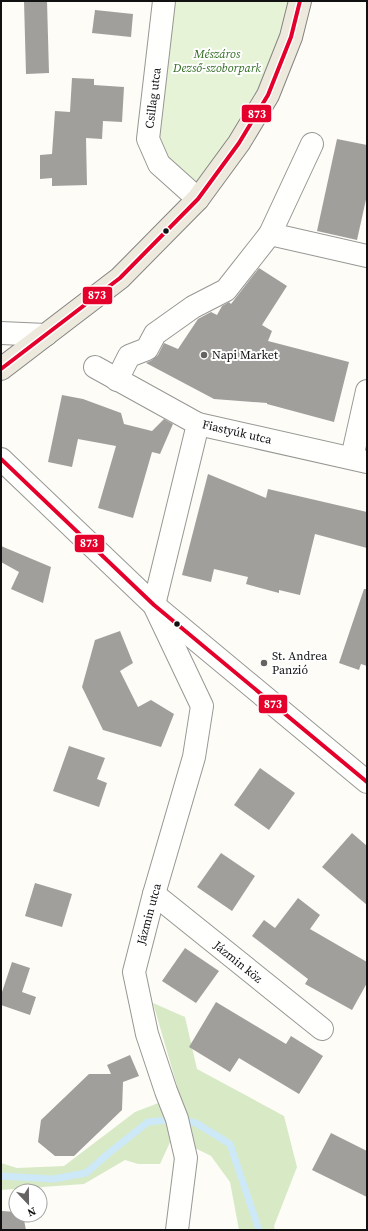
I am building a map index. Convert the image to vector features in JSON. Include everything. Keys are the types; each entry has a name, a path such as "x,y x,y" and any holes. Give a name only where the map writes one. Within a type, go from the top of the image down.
{"main road":[{"path":"1,368 120,278 198,199 239,143 268,95 291,36 300,1"}],"street":[{"name":"Csillag utca","path":"164,1 148,139 159,164 198,199"},
{"path":"117,380 129,356 147,349 155,334 193,307 226,290 270,234 312,144"},
{"path":"270,234 367,256"},
{"path":"1,333 46,335"},
{"name":"Fiastyúk utca","path":"95,367 198,424 359,460"},
{"path":"359,460 367,391"},
{"path":"154,605 198,424"},
{"path":"1,459 154,605 367,782"},
{"name":"Jázmin utca","path":"154,605 202,706 194,757 154,894 134,972 147,1034 177,1119 186,1158 177,1230"},
{"name":"Jázmin köz","path":"154,894 322,1029"}],"green space":[{"name":"Mészáros Dezső-szoborpark","path":"164,1 300,1 291,37 198,199 148,139"},
{"path":"153,1003 185,1017 197,1069 284,1116 297,1167 274,1226 275,1230 239,1230 230,1182 211,1156 195,1148"},
{"path":"161,1102 171,1140 160,1164 138,1164 125,1160 84,1184 48,1187 48,1183 8,1183 8,1189 1,1190 1,1163 17,1168 64,1166 135,1112"}],"building":[{"path":"24,1 47,1 49,73 26,74"},
{"path":"95,10 133,14 131,37 92,33"},
{"path":"72,78 94,79 94,85 124,87 122,122 103,121 102,139 86,138 87,185 52,186 52,178 40,179 40,155 52,154 55,111 70,112"},
{"path":"337,139 367,145 367,195 357,240 317,231"},
{"path":"259,268 287,286 262,325 272,331 268,341 349,362 334,422 267,403 214,399 146,363 158,355 164,343 178,349 198,319 211,312 217,315 222,306 229,302 231,304"},
{"path":"62,395 83,399 121,413 124,424 152,431 164,419 173,424 160,454 152,452 133,518 98,508 116,446 78,439 72,467 48,462"},
{"path":"208,474 266,498 268,489 367,512 367,548 315,534 300,595 279,590 279,593 246,584 248,577 214,569 211,582 182,575"},
{"path":"1,546 51,567 43,603 11,589 19,572 1,562"},
{"path":"364,589 367,589 367,666 361,664 359,670 339,663"},
{"path":"120,631 133,663 120,671 138,707 151,700 174,714 161,747 103,730 82,687 95,640"},
{"path":"69,746 105,758 97,779 107,783 99,807 53,791"},
{"path":"260,768 295,793 269,830 234,805"},
{"path":"352,833 367,846 367,905 322,867"},
{"path":"221,853 255,876 232,911 197,887"},
{"path":"35,883 72,894 62,927 25,916"},
{"path":"298,898 320,915 310,929 367,962 367,983 352,1010 305,984 308,979 252,936 264,920 275,928"},
{"path":"185,948 219,971 196,1003 162,981"},
{"path":"12,962 30,968 22,992 36,997 30,1015 1,1005 1,995"},
{"path":"216,1002 286,1044 291,1036 323,1056 299,1094 239,1058 230,1072 189,1047"},
{"path":"130,1055 139,1076 123,1082 122,1110 74,1156 55,1156 38,1142 41,1120 89,1074 111,1074 107,1065"},
{"path":"331,1133 367,1151 367,1197 312,1170"},
{"path":"2,1211 8,1211 8,1223 25,1223 26,1230 1,1230"}],"waterway":[{"path":"1,1176 53,1179 86,1173 148,1122 177,1119 196,1123 230,1144 259,1230"}],"transit line":[{"name":"873","path":"1,369 120,278 198,199 239,143 268,95 291,37 300,1"},
{"name":"873","path":"1,459 154,605 367,782"}],"place":[{"name":"Napi Market","path":"204,355"},
{"name":"St. Andrea Panzió","path":"264,663"}]}
